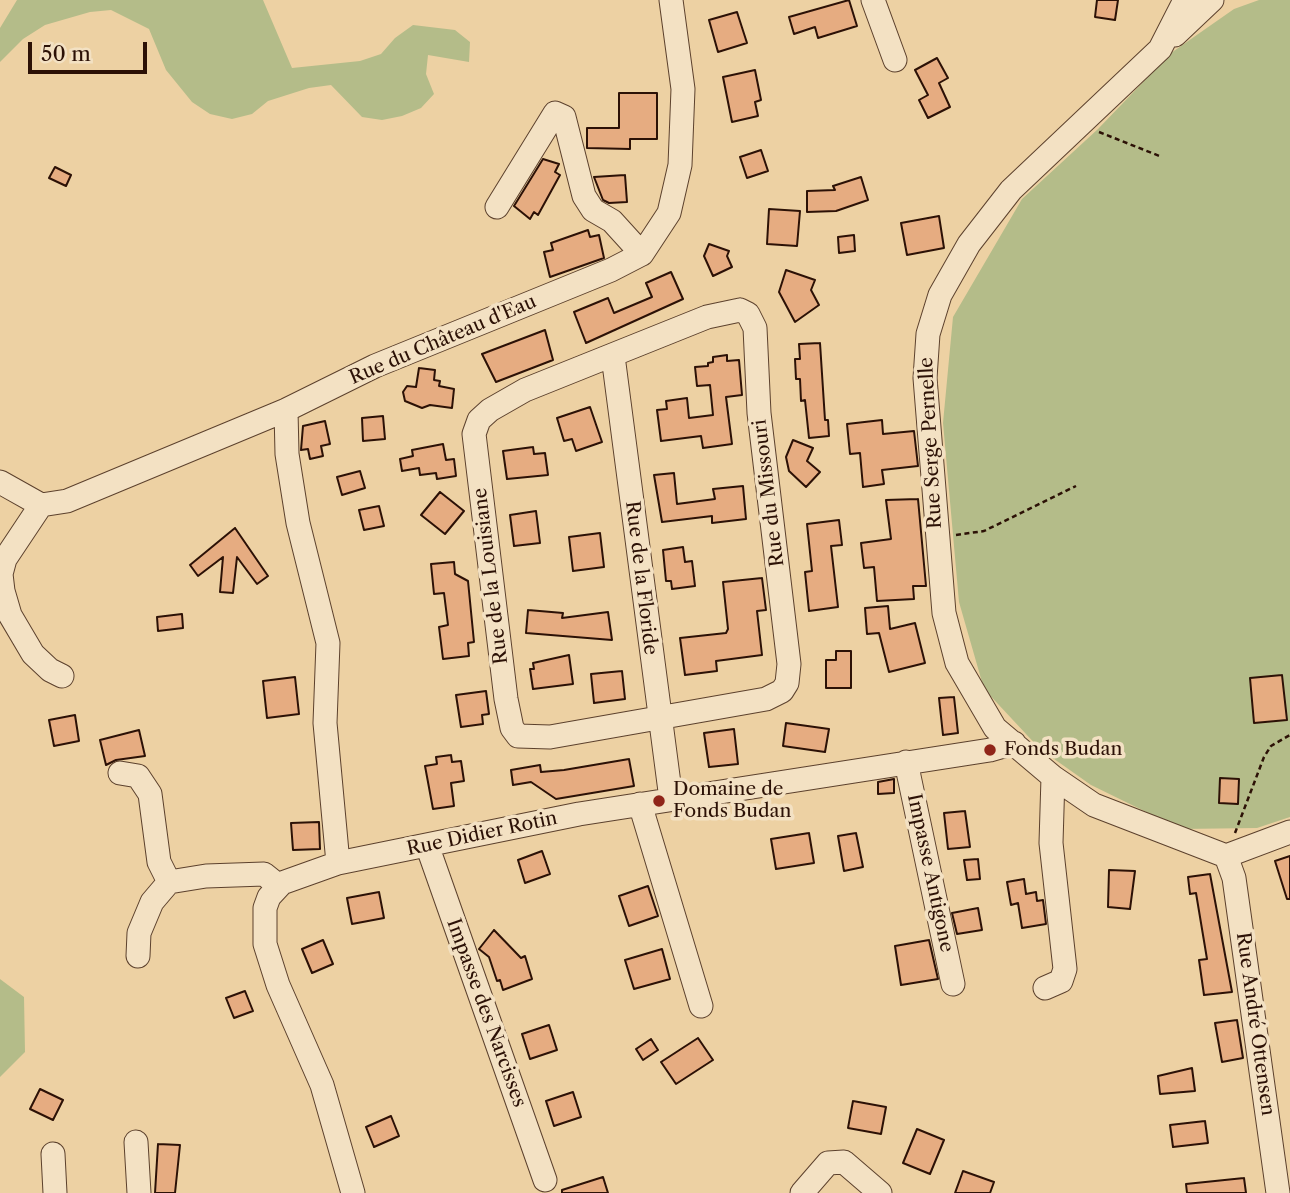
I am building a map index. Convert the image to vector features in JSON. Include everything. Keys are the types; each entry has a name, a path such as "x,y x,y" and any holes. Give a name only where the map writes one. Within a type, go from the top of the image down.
{"street":[{"name":"Rue du Château d'Eau","path":"41,505 67,501 286,410 375,366 611,270 642,254 669,213 680,165 683,89 671,0"},
{"path":"873,0 895,60"},
{"path":"1200,3 1226,0"},
{"name":"Rue Serge Pernelle","path":"1200,3 1160,49 1011,190 993,211 950,276 933,314 928,334 925,378 935,538 944,613 957,663 995,728 1053,778 1094,805 1226,856"},
{"path":"497,207 555,113 564,117 584,196 593,210 612,220 642,254"},
{"name":"Rue du Missouri","path":"613,356 724,312 745,312 755,328 759,413 789,678 782,691 766,699 659,716"},
{"name":"Rue de la Louisiane","path":"613,356 525,390 490,410 480,420 474,435 506,699 512,728 518,736 529,738 659,716"},
{"name":"Rue de la Floride","path":"613,356 671,799"},
{"path":"286,410 288,454 298,523 328,643 325,723 338,863"},
{"path":"0,482 41,505 5,559 1,574 3,591 10,615 33,654 50,670 62,676"},
{"name":"Rue Didier Rotin","path":"279,886 303,873 338,863 427,845 640,804 990,750 1014,743"},
{"name":"Impasse Antigone","path":"906,762 953,984"},
{"path":"120,774 138,776 150,794 159,862 169,882"},
{"path":"1045,988 1061,981 1065,969 1051,843 1053,778"},
{"path":"640,804 701,1006"},
{"path":"1226,856 1290,832"},
{"name":"Impasse des Narcisses","path":"427,845 545,1180"},
{"name":"Rue André Ottensen","path":"1226,856 1234,878 1270,1134 1279,1162 1278,1193"},
{"path":"138,956 139,933 152,902 169,882 206,876 264,874 279,886 265,908 265,944 278,985 322,1085 353,1193"},
{"path":"136,1142 139,1193"},
{"path":"53,1154 55,1193"},
{"path":"802,1193 828,1163 844,1162 880,1193"}],"path":[{"path":"1080,124 1162,157"},
{"path":"935,538 984,531 1076,486"},
{"path":"1226,856 1264,757 1271,746 1290,736"}],"green space":[{"path":"17,0 263,0 292,68 360,61 381,54 395,38 413,25 455,30 470,42 469,62 428,55 426,74 434,94 421,108 402,116 382,120 362,117 331,85 309,88 268,101 252,114 232,119 210,114 192,102 166,70 149,29 111,10 90,12 45,25 23,39 0,62 0,28"},
{"path":"1259,0 1290,0 1290,817 1257,828 1181,829 1091,785 1040,749 984,689 959,602 943,423 953,317 1022,199 1098,129 1171,53 1234,9"},
{"path":"0,979 24,997 25,1052 0,1077"}],"building":[{"path":"849,0 857,26 818,38 815,27 794,34 789,17"},
{"path":"1097,0 1118,0 1115,20 1095,17"},
{"path":"737,12 747,43 718,52 709,20"},
{"path":"937,58 948,78 939,83 950,107 928,118 919,100 928,95 915,70"},
{"path":"755,70 761,100 755,102 758,116 732,122 723,77"},
{"path":"619,93 657,93 657,139 630,139 630,149 587,148 587,128 619,128"},
{"path":"761,150 768,171 747,178 740,157"},
{"path":"543,159 559,164 555,172 560,175 538,215 534,212 530,219 514,206"},
{"path":"55,167 71,175 66,186 49,178"},
{"path":"625,175 627,202 609,203 603,200 594,177"},
{"path":"861,177 868,200 836,211 807,212 807,191 835,190 833,186"},
{"path":"769,209 800,211 797,246 767,244"},
{"path":"939,216 944,248 907,255 901,223"},
{"path":"588,230 590,237 599,235 604,258 550,277 544,252 553,250 551,243"},
{"path":"854,235 855,251 839,253 838,237"},
{"path":"709,244 729,251 727,256 732,267 713,276 704,256"},
{"path":"786,270 815,280 811,290 819,305 795,322 779,292"},
{"path":"671,272 683,299 586,343 574,312 608,298 614,313 652,297 646,283"},
{"path":"545,330 553,360 496,382 482,354"},
{"path":"820,343 825,420 828,420 829,436 809,438 805,400 801,401 800,379 796,379 795,359 800,359 799,344"},
{"path":"727,355 727,361 739,360 742,395 726,397 732,444 703,448 701,436 661,441 657,410 667,409 666,401 687,398 689,418 713,415 710,385 697,386 695,367 708,366 708,363 713,362 713,357"},
{"path":"419,368 435,370 434,380 440,381 439,386 454,389 452,408 430,405 422,408 405,401 403,392 407,386 416,387"},
{"path":"590,407 602,442 576,451 572,439 564,441 557,418"},
{"path":"383,416 385,439 363,441 362,418"},
{"path":"882,420 883,434 914,431 918,466 882,470 884,484 863,487 860,453 850,454 847,424"},
{"path":"325,421 330,444 321,446 323,456 310,459 308,449 301,450 303,426"},
{"path":"793,440 813,448 807,461 820,472 806,487 789,471 786,457"},
{"path":"443,444 446,460 454,459 456,476 437,479 436,473 420,475 419,468 402,471 400,459 413,456 412,450"},
{"path":"533,447 534,454 545,453 548,475 507,479 503,451"},
{"path":"360,471 365,488 342,495 337,477"},
{"path":"674,473 677,504 715,499 713,489 743,486 746,519 712,523 712,516 662,522 654,475"},
{"path":"440,492 464,511 445,534 421,515"},
{"path":"918,499 926,586 913,586 914,599 877,601 874,567 864,568 861,543 891,539 886,500"},
{"path":"379,506 384,526 364,530 359,510"},
{"path":"536,511 540,543 514,546 510,515"},
{"path":"839,520 842,545 831,546 838,607 809,611 805,572 812,571 807,524"},
{"path":"235,528 268,576 257,584 237,557 233,593 220,592 223,557 198,576 190,565"},
{"path":"600,533 604,567 573,571 569,537"},
{"path":"683,547 685,562 692,561 695,586 672,589 671,581 666,581 663,550"},
{"path":"454,562 455,574 468,581 474,642 468,643 469,656 443,659 439,627 448,625 444,593 434,594 431,564"},
{"path":"762,578 766,610 757,611 762,655 716,661 717,671 685,675 680,638 726,633 728,629 723,582"},
{"path":"888,606 890,629 915,623 925,663 889,672 879,633 867,634 865,608"},
{"path":"528,610 563,613 562,618 608,612 612,640 526,633"},
{"path":"182,614 183,628 158,631 157,617"},
{"path":"836,651 851,651 851,688 826,688 826,660 836,660"},
{"path":"569,655 573,684 533,689 530,669 534,669 533,663"},
{"path":"622,671 625,699 594,703 591,674"},
{"path":"1282,675 1287,720 1254,723 1250,678"},
{"path":"295,677 299,714 267,718 263,681"},
{"path":"486,691 489,714 482,715 483,724 461,727 456,695"},
{"path":"954,697 958,733 943,735 939,698"},
{"path":"75,715 79,741 54,746 49,720"},
{"path":"786,723 829,729 825,752 783,746"},
{"path":"734,729 738,764 709,767 704,733"},
{"path":"139,730 145,756 116,760 106,765 100,740"},
{"path":"451,755 452,762 461,761 464,781 451,783 454,806 433,809 425,766 437,764 436,757"},
{"path":"629,759 634,786 556,799 531,782 513,785 511,770 540,765 541,772 564,770"},
{"path":"1220,778 1239,779 1238,804 1219,803"},
{"path":"894,779 894,793 878,794 878,782"},
{"path":"965,811 970,847 948,849 944,813"},
{"path":"319,822 320,849 293,850 291,823"},
{"path":"809,833 814,863 776,869 771,839"},
{"path":"856,833 863,867 844,871 838,836"},
{"path":"542,851 550,874 525,883 518,860"},
{"path":"1290,856 1290,899 1287,899 1275,861"},
{"path":"978,859 980,879 967,880 964,860"},
{"path":"1109,870 1135,871 1130,909 1108,907"},
{"path":"1210,874 1232,992 1204,995 1199,960 1207,959 1196,893 1190,894 1188,877"},
{"path":"1024,879 1026,894 1036,892 1037,901 1043,900 1046,924 1022,928 1018,903 1011,905 1007,882"},
{"path":"648,886 658,916 629,926 619,896"},
{"path":"379,892 384,918 352,924 347,898"},
{"path":"978,908 982,930 957,934 952,913"},
{"path":"494,930 521,958 525,956 532,979 503,990 489,957 479,949"},
{"path":"323,940 333,964 312,973 302,949"},
{"path":"929,940 938,979 901,985 895,946"},
{"path":"662,949 670,979 634,989 625,960"},
{"path":"245,991 253,1011 234,1018 226,998"},
{"path":"1237,1020 1243,1058 1222,1062 1215,1023"},
{"path":"549,1025 557,1050 530,1059 522,1034"},
{"path":"698,1038 713,1060 676,1084 661,1062"},
{"path":"651,1039 658,1050 643,1060 636,1049"},
{"path":"1192,1068 1195,1091 1160,1094 1158,1076"},
{"path":"40,1089 63,1100 53,1120 30,1109"},
{"path":"573,1092 581,1117 554,1126 546,1101"},
{"path":"853,1101 886,1107 881,1134 848,1128"},
{"path":"391,1116 399,1136 374,1147 366,1127"},
{"path":"1205,1121 1208,1143 1173,1147 1170,1125"},
{"path":"917,1129 944,1140 930,1174 903,1163"},
{"path":"158,1144 180,1145 175,1193 155,1193"},
{"path":"963,1171 994,1182 990,1193 955,1193"},
{"path":"603,1177 608,1193 562,1193 562,1190"},
{"path":"1244,1178 1246,1193 1187,1193 1186,1184"}],"place":[{"name":"Fonds Budan","path":"990,750"},
{"name":"Domaine de Fonds Budan","path":"659,801"}]}
